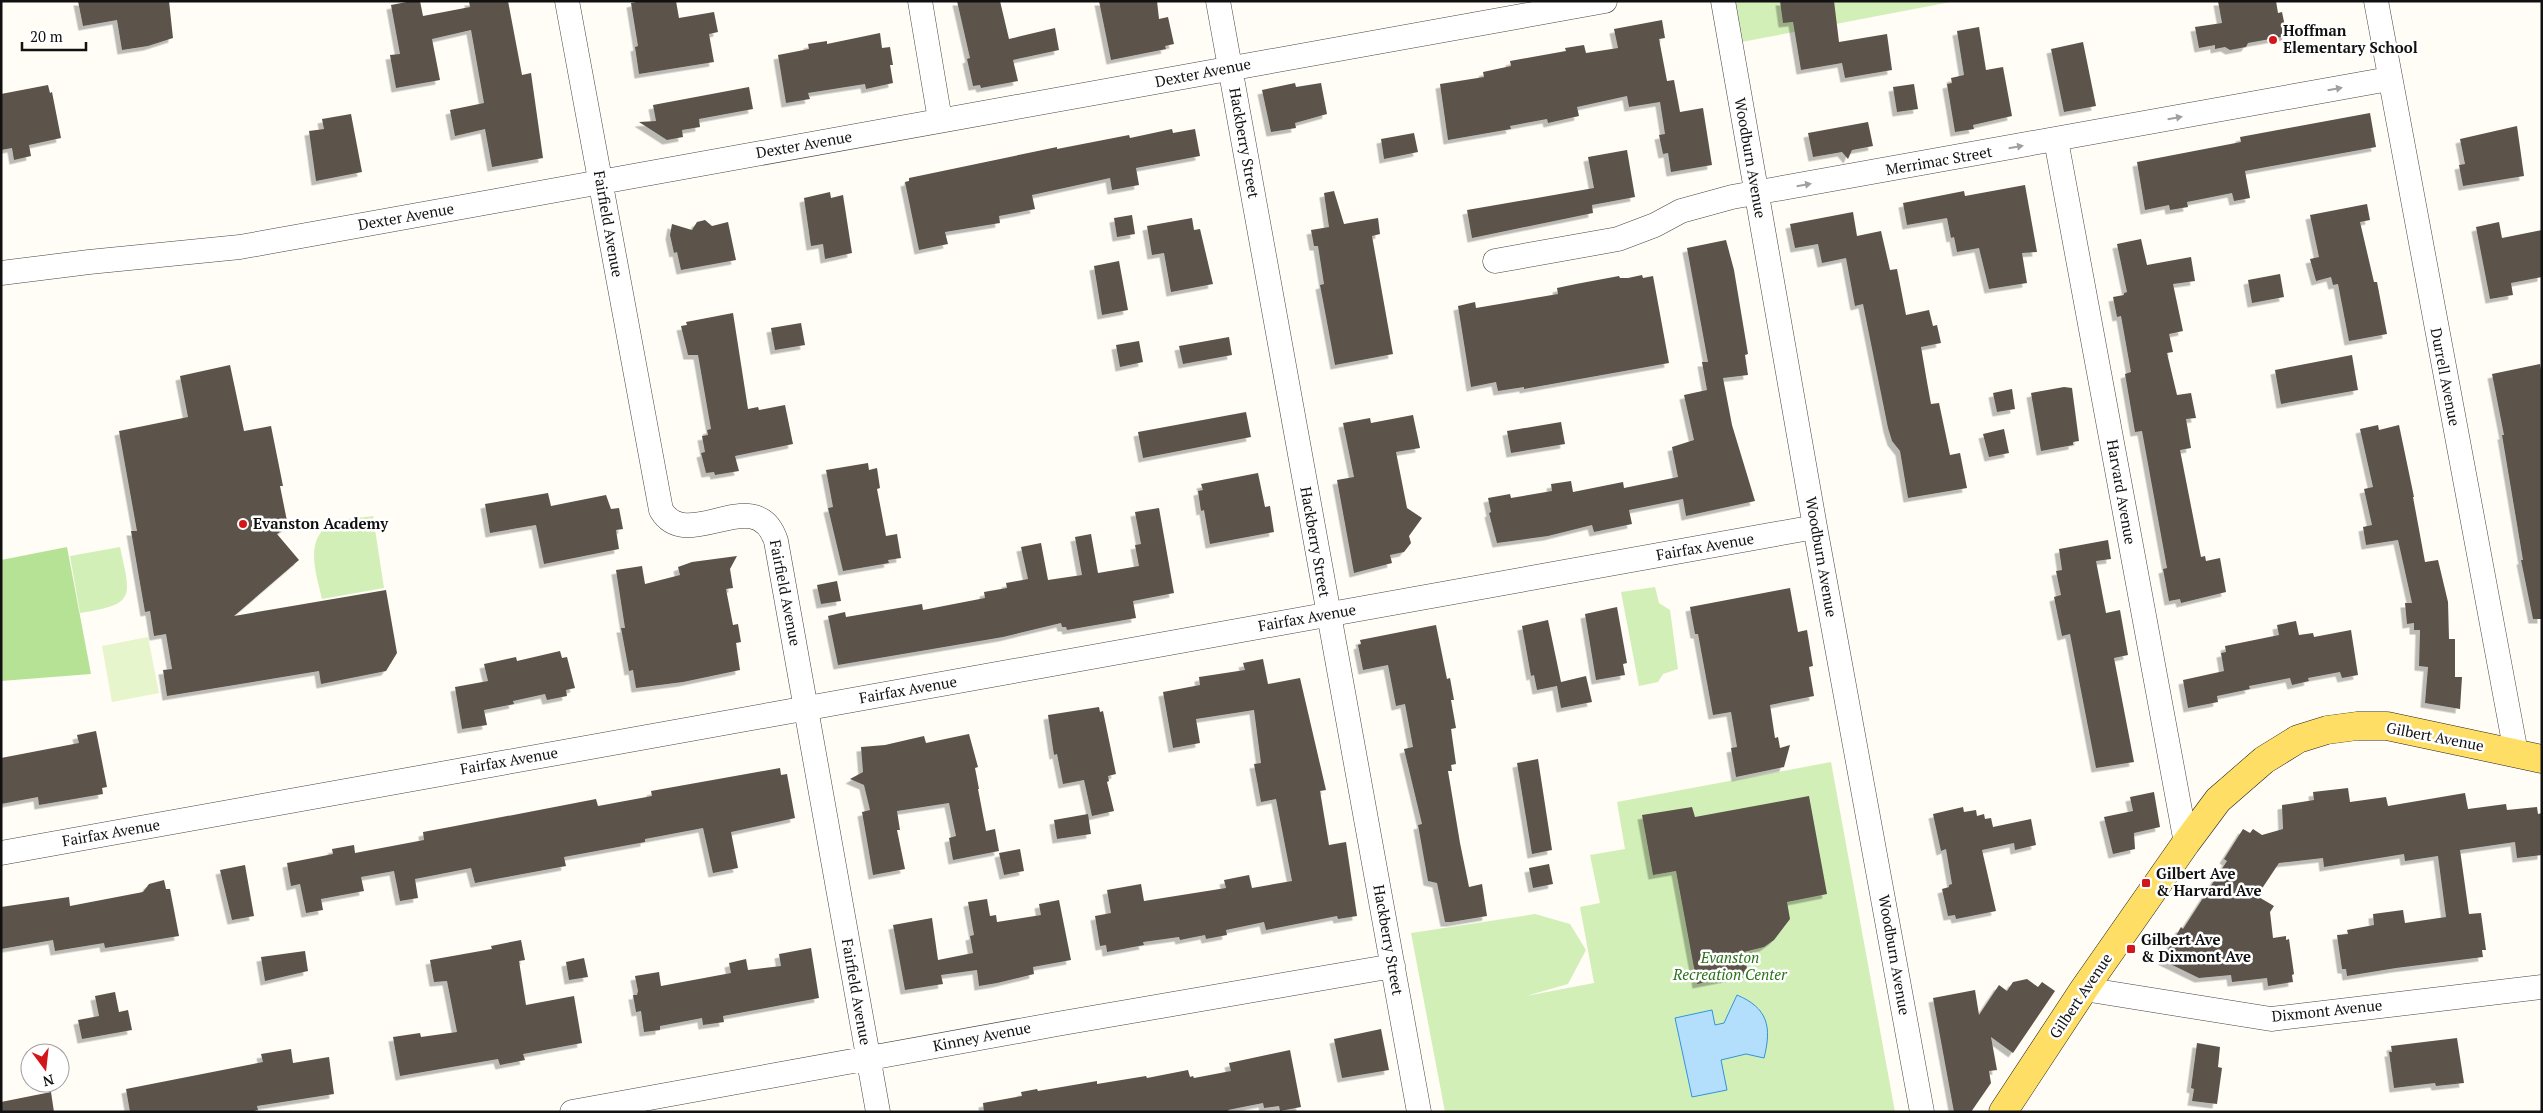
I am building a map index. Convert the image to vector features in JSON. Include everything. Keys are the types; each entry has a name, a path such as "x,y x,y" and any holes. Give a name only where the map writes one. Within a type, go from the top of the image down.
{"main road":[{"name":"Gilbert Avenue","path":"2003,1112 2084,989 2186,843 2218,800 2264,760 2298,739 2327,730 2356,726 2387,726 2529,756"}],"street":[{"name":"Fairfield Avenue","path":"567,1 661,510 666,520 679,526 748,516 760,518 769,525 776,541 878,1112"},
{"path":"920,1 940,120"},
{"name":"Hackberry Street","path":"1218,1 1419,1112"},
{"name":"Dexter Avenue","path":"1,273 240,247 1605,1"},
{"name":"Woodburn Avenue","path":"1723,1 1815,527 1922,1112"},
{"name":"Durrell Avenue","path":"2376,1 2389,79 2529,756"},
{"name":"Merrimac Street","path":"1495,261 1618,239 1655,225 1681,211 1715,201 2389,79"},
{"name":"Harvard Avenue","path":"2056,140 2186,843"},
{"name":"Fairfax Avenue","path":"1,852 1815,527"},
{"name":"Kinney Avenue","path":"572,1112 1299,981 1393,966"},
{"name":"Dixmont Avenue","path":"2084,989 2271,1019 2542,987"}],"green space":[{"path":"1723,1 1956,1 1731,44"},
{"path":"373,516 384,588 322,599 314,558 317,539 322,531 335,522"},
{"path":"67,547 91,674 1,681 1,560"},
{"path":"120,547 126,578 127,588 125,596 120,602 111,606 80,613 70,556"},
{"path":"1655,587 1659,603 1670,610 1678,669 1663,674 1658,682 1639,686 1621,592"},
{"path":"148,637 159,693 112,702 102,646"},
{"name":"Evanston Recreation Center","path":"1831,762 1895,1112 1445,1112 1411,933 1535,914 1570,924 1586,950 1568,984 1526,996 1594,983 1580,907 1600,903 1590,855 1625,849 1617,802"}],"water":[{"path":"1737,995 1755,1006 1765,1020 1768,1037 1764,1058 1746,1054 1721,1060 1727,1090 1692,1097 1675,1018 1712,1010 1715,1025 1724,1023"}],"building":[{"path":"78,1 169,1 173,38 148,46 122,50 117,20 83,26"},
{"path":"420,1 423,16 470,7 469,1 508,1 522,75 531,73 543,158 492,167 485,129 455,136 450,110 484,103 471,30 432,39 440,80 396,88 390,55 400,54 391,5"},
{"path":"642,1 676,1 679,18 714,12 718,32 709,34 714,62 639,74 635,47 638,46 631,3"},
{"path":"957,1 1000,1 1009,39 1055,28 1059,50 1013,60 1018,81 981,88 980,85 973,86 967,59 970,58"},
{"path":"1099,1 1157,1 1159,19 1168,17 1174,44 1165,46 1166,49 1111,60"},
{"path":"1780,1 1834,1 1839,42 1887,34 1892,70 1845,78 1842,63 1801,70 1793,22 1783,23"},
{"path":"2218,1 2276,1 2278,13 2282,12 2287,36 2248,43 2246,47 2230,50 2225,47 2215,49 2215,45 2199,48 2195,27 2222,23"},
{"path":"1662,20 1665,38 1659,39 1667,81 1674,80 1680,112 1703,108 1712,165 1671,172 1668,153 1663,154 1659,135 1665,134 1660,102 1629,107 1627,96 1577,107 1579,116 1548,123 1547,119 1510,126 1511,129 1448,140 1440,84 1484,77 1483,72 1511,66 1510,61 1566,51 1565,48 1584,45 1586,53 1618,48 1614,29"},
{"path":"1979,27 1986,70 2003,67 2012,116 1973,125 1974,129 1955,132 1947,84 1952,83 1951,78 1964,75 1957,31"},
{"path":"880,33 882,48 890,47 893,83 866,89 865,84 808,93 810,99 786,103 778,55 809,49 808,44 827,41 827,44"},
{"path":"2083,42 2096,106 2064,112 2051,49"},
{"path":"1295,83 1296,87 1321,83 1327,114 1295,123 1296,128 1271,132 1262,90"},
{"path":"1914,84 1918,109 1897,112 1893,87"},
{"path":"48,85 50,93 52,92 61,138 29,145 31,156 14,160 12,148 1,150 1,94"},
{"path":"749,87 753,109 699,119 700,127 682,130 683,137 667,140 639,122 656,121 653,105"},
{"path":"2370,113 2376,147 2245,171 2250,198 2234,201 2232,193 2187,202 2188,207 2170,210 2169,205 2145,210 2137,162 2241,142 2240,137"},
{"path":"351,114 362,172 316,181 309,131 324,129 322,119"},
{"path":"1868,122 1873,146 1852,150 1848,159 1842,152 1813,157 1808,133"},
{"path":"2517,126 2524,176 2463,186 2459,165 2465,164 2460,139"},
{"path":"1172,129 1173,133 1195,129 1200,156 1136,168 1139,185 1112,190 1110,178 1032,195 1035,209 999,216 1000,223 945,232 948,244 919,250 905,182 909,181 909,178 1057,147 1057,149 1129,135 1130,138"},
{"path":"1414,133 1418,152 1384,159 1381,139"},
{"path":"1627,150 1635,197 1592,205 1593,213 1472,238 1467,210 1594,188 1588,157"},
{"path":"2025,185 2037,252 2022,253 2027,283 1989,289 1979,248 1957,252 1954,237 1951,238 1947,218 1907,225 1903,203 1964,191 1965,196"},
{"path":"1334,191 1344,224 1378,218 1380,234 1372,236 1393,354 1335,365 1320,285 1324,284 1318,246 1314,246 1311,230 1329,227 1324,193"},
{"path":"830,192 831,198 843,195 852,253 825,259 823,244 811,246 804,198"},
{"path":"2367,204 2370,220 2360,222 2374,282 2377,282 2387,334 2349,341 2338,284 2333,285 2331,277 2316,281 2310,259 2319,257 2310,215"},
{"path":"1853,212 1857,236 1881,231 1890,270 1897,269 1906,315 1929,310 1933,326 1937,325 1941,343 1921,347 1931,404 1939,403 1950,455 1960,453 1967,488 1908,498 1900,451 1892,441 1888,428 1863,304 1855,306 1846,258 1822,263 1818,244 1795,248 1790,224"},
{"path":"1132,215 1135,234 1117,237 1114,218"},
{"path":"1192,218 1194,230 1200,229 1213,284 1171,292 1164,253 1152,255 1147,226"},
{"path":"705,220 712,226 728,222 736,260 681,270 677,252 674,253 670,235 672,224 692,230 697,222"},
{"path":"2499,222 2502,238 2542,230 2542,277 2511,283 2513,295 2490,299 2476,227"},
{"path":"2141,239 2147,265 2191,257 2195,281 2173,284 2183,331 2169,334 2173,352 2167,353 2177,395 2191,393 2196,418 2186,419 2191,448 2180,450 2201,557 2205,556 2206,561 2220,558 2226,592 2181,603 2180,599 2169,601 2163,569 2167,568 2142,431 2135,432 2125,374 2131,372 2121,316 2117,317 2113,297 2124,295 2127,292 2117,244"},
{"path":"1726,240 1734,270 1748,354 1745,355 1748,375 1723,378 1732,425 1755,501 1686,516 1683,499 1629,510 1632,524 1594,532 1592,525 1548,536 1497,543 1489,513 1491,512 1488,498 1510,494 1511,498 1552,491 1551,484 1571,481 1573,492 1623,482 1624,488 1678,477 1672,447 1694,440 1684,395 1707,390 1702,362 1708,362 1687,248"},
{"path":"1119,261 1128,310 1102,315 1094,266"},
{"path":"2280,274 2284,297 2252,303 2248,280"},
{"path":"1642,275 1643,278 1653,276 1669,363 1524,389 1524,387 1498,391 1496,382 1471,387 1458,306 1475,302 1476,308 1558,294 1557,288 1576,284 1619,276 1620,278 1628,278"},
{"path":"733,313 748,409 758,407 759,410 785,405 793,444 735,456 739,471 715,475 714,472 706,473 701,453 705,452 702,436 708,435 707,430 711,429 698,355 688,355 681,326 687,325 686,322"},
{"path":"801,323 805,345 775,350 771,328"},
{"path":"1229,337 1232,355 1183,364 1179,346"},
{"path":"1139,341 1143,362 1120,367 1116,345"},
{"path":"2352,355 2358,390 2281,404 2275,370"},
{"path":"2540,364 2542,376 2542,619 2533,619 2521,560 2523,560 2502,435 2504,435 2492,374"},
{"path":"230,365 244,431 271,426 283,486 280,486 288,526 277,534 299,560 234,616 386,590 397,653 386,671 321,684 319,671 167,696 163,670 172,669 166,634 154,636 150,611 145,612 131,531 137,531 119,431 188,417 180,376"},
{"path":"2064,387 2072,388 2079,441 2073,442 2073,445 2041,451 2031,393"},
{"path":"2012,389 2015,409 1997,412 1993,393"},
{"path":"1246,412 1251,437 1143,458 1138,432"},
{"path":"1413,415 1420,448 1396,452 1407,508 1422,518 1409,536 1411,543 1404,552 1390,555 1392,563 1354,573 1337,480 1354,477 1343,423 1370,418 1371,423"},
{"path":"1561,422 1565,444 1511,453 1507,431"},
{"path":"2378,425 2379,430 2399,425 2425,562 2438,560 2448,602 2449,639 2455,639 2455,677 2462,677 2460,709 2425,703 2428,667 2419,666 2420,630 2414,630 2414,623 2407,624 2405,603 2412,603 2398,540 2366,545 2363,527 2372,525 2364,489 2373,487 2360,429"},
{"path":"2004,429 2009,453 1989,457 1983,434"},
{"path":"868,463 869,470 877,468 880,488 877,489 886,536 897,534 901,558 888,560 889,563 843,571 828,508 833,507 826,470"},
{"path":"1258,473 1265,507 1270,506 1274,532 1210,544 1204,510 1201,511 1198,491 1203,490 1201,484"},
{"path":"548,493 551,506 606,495 611,509 619,508 623,529 616,530 619,549 544,564 536,525 490,533 485,504"},
{"path":"1159,508 1174,593 1133,601 1136,618 1067,630 1066,627 1062,627 1061,623 1003,637 838,665 828,616 845,612 846,617 922,604 923,610 985,598 984,592 1007,588 1006,583 1028,579 1021,547 1041,543 1048,580 1082,575 1075,537 1091,534 1098,573 1139,566 1135,545 1141,544 1135,512"},
{"path":"2108,540 2111,559 2096,561 2106,613 2120,610 2128,655 2114,658 2134,762 2096,768 2070,634 2062,636 2054,597 2061,595 2056,571 2062,570 2059,549"},
{"path":"737,556 730,569 733,588 726,589 733,625 738,624 741,642 736,643 740,670 683,682 636,688 633,670 629,671 621,628 625,628 616,570 642,566 645,584 680,575 678,567 692,562"},
{"path":"837,581 841,601 821,604 817,585"},
{"path":"1790,588 1798,632 1807,630 1813,666 1809,667 1814,696 1770,705 1775,738 1778,737 1780,748 1790,745 1784,767 1736,777 1731,748 1737,747 1731,712 1713,715 1698,634 1695,634 1690,607"},
{"path":"1617,607 1627,663 1623,664 1625,675 1596,680 1585,614"},
{"path":"1548,620 1561,682 1586,676 1592,702 1561,708 1557,686 1537,690 1534,675 1531,676 1522,626"},
{"path":"2296,621 2299,635 2313,633 2314,637 2351,630 2358,675 2342,678 2340,672 2308,678 2309,681 2292,685 2290,678 2249,686 2250,689 2217,696 2218,702 2188,708 2183,680 2224,671 2221,653 2226,652 2225,646 2279,635 2277,625"},
{"path":"1436,625 1447,679 1450,678 1454,700 1451,700 1456,728 1451,729 1456,764 1451,765 1452,771 1448,771 1460,843 1469,887 1482,884 1487,916 1451,922 1445,922 1437,883 1428,881 1418,825 1422,824 1404,749 1413,747 1405,704 1396,706 1388,665 1363,670 1358,645 1361,644 1360,640"},
{"path":"560,651 562,658 567,657 575,688 566,690 567,696 547,700 545,694 513,701 514,704 484,710 487,725 462,729 455,687 488,681 484,664 516,657 517,661"},
{"path":"1263,659 1268,684 1300,678 1326,790 1320,791 1329,845 1346,842 1357,916 1338,919 1337,916 1266,930 1264,922 1226,930 1227,935 1206,939 1205,935 1180,940 1179,937 1143,942 1144,945 1107,952 1106,945 1100,946 1095,916 1111,913 1107,890 1141,884 1144,901 1226,888 1224,880 1249,875 1252,888 1292,881 1276,799 1261,802 1254,764 1261,763 1254,710 1196,719 1200,743 1173,748 1163,692 1200,685 1199,677 1245,670 1243,663"},
{"path":"1099,707 1100,712 1103,711 1116,774 1108,776 1109,781 1107,782 1114,811 1092,816 1084,780 1063,784 1057,754 1054,755 1048,715"},
{"path":"96,731 107,787 102,788 103,794 39,805 38,797 1,804 1,758 79,743 77,735"},
{"path":"969,734 978,767 975,768 986,831 995,829 999,851 953,860 949,838 956,836 949,803 897,811 900,830 897,830 905,869 873,875 862,812 870,810 864,785 850,779 863,772 861,747 885,745 924,736 926,743"},
{"path":"1538,759 1552,850 1532,854 1517,763"},
{"path":"780,768 781,775 787,774 795,818 731,832 738,868 713,873 703,828 645,839 645,842 564,857 566,866 475,883 471,868 415,879 418,898 400,901 394,871 361,877 364,891 321,899 323,910 306,913 300,884 291,886 287,863 333,854 332,849 354,845 355,853 424,840 423,832 596,799 598,806 652,796 651,791"},
{"path":"2348,788 2350,802 2386,797 2388,806 2465,793 2468,809 2506,804 2507,810 2537,807 2538,814 2542,813 2542,855 2517,858 2515,842 2460,850 2469,914 2481,913 2486,950 2482,950 2483,957 2347,976 2346,969 2342,969 2337,935 2348,934 2347,930 2374,925 2373,914 2403,910 2405,923 2446,917 2438,856 2405,861 2404,854 2324,867 2323,858 2279,863 2257,896 2274,906 2270,912 2273,938 2286,936 2286,940 2289,939 2294,974 2292,975 2293,982 2268,986 2267,978 2232,982 2231,975 2199,978 2162,960 2181,927 2183,929 2227,861 2224,859 2243,829 2250,833 2253,829 2262,835 2283,829 2282,805 2314,800 2313,792"},
{"path":"2154,792 2160,827 2134,833 2135,849 2113,854 2104,817 2133,811 2130,797"},
{"name":"Evanston Recreation Center","path":"1809,796 1827,894 1787,902 1790,919 1774,940 1764,947 1744,952 1748,974 1697,984 1676,871 1653,875 1642,815 1692,807 1695,817"},
{"path":"1963,807 1964,812 1976,810 1977,816 1984,814 1985,819 1991,818 1993,827 2031,819 2036,845 2015,850 2014,843 1982,850 1996,911 1956,919 1955,915 1948,916 1942,889 1952,884 1946,849 1941,851 1933,814"},
{"path":"1088,814 1091,834 1057,839 1054,820"},
{"path":"1020,849 1024,871 1004,875 999,853"},
{"path":"1549,864 1553,884 1533,888 1529,868"},
{"path":"245,865 254,916 232,920 220,870"},
{"path":"164,880 166,889 170,889 179,936 105,948 104,943 55,951 53,940 1,949 1,907 69,897 70,906 143,892 149,884"},
{"path":"987,899 990,916 996,915 997,922 1041,915 1039,904 1059,900 1071,960 1033,967 1034,974 997,983 979,986 977,970 941,975 943,984 905,990 893,925 932,918 938,960 973,953 970,936 974,935 968,902"},
{"path":"521,940 525,960 519,961 526,1005 574,996 582,1043 523,1054 525,1060 500,1065 498,1059 400,1076 393,1037 420,1033 421,1037 457,1032 447,981 434,982 430,960 492,949 491,946"},
{"path":"811,948 819,998 723,1016 724,1022 703,1025 702,1018 660,1026 660,1030 644,1032 641,1011 636,1012 633,995 637,995 638,991 635,976 659,972 661,986 731,973 729,963 746,959 748,970 781,966 779,954"},
{"path":"305,951 308,971 265,981 261,957"},
{"path":"584,958 588,977 569,980 566,962"},
{"path":"2027,979 2038,987 2042,982 2055,991 2013,1053 1991,1037 1997,1070 1989,1071 1991,1083 1971,1112 1954,1112 1933,998 1975,990 1979,1015 1999,985 2007,991 2013,982"},
{"path":"115,992 119,1012 128,1010 132,1030 82,1039 78,1020 99,1016 95,996"},
{"path":"1381,1029 1389,1070 1342,1078 1334,1039"},
{"path":"2457,1038 2464,1083 2436,1086 2435,1083 2394,1088 2389,1052 2392,1052 2391,1046"},
{"path":"2197,1043 2220,1047 2218,1067 2222,1068 2217,1104 2192,1101 2194,1089 2191,1088"},
{"path":"291,1049 293,1063 329,1057 334,1094 257,1106 258,1110 249,1112 130,1112 126,1089 263,1062 261,1054"},
{"path":"1290,1050 1301,1107 1280,1111 1279,1106 1264,1108 1263,1103 1228,1110 1229,1112 984,1112 983,1103 1022,1096 1021,1092 1097,1081 1097,1084 1146,1076 1147,1078 1188,1070 1190,1077 1193,1076 1194,1078 1231,1071 1229,1063"},
{"path":"51,1093 54,1112 1,1112 1,1102"}],"place":[{"name":"Hoffman Elementary School","path":"2273,40"},
{"name":"Evanston Academy","path":"243,524"},
{"name":"Gilbert Ave & Harvard Ave","path":"2146,883"},
{"name":"Gilbert Ave & Dixmont Ave","path":"2131,949"}]}
